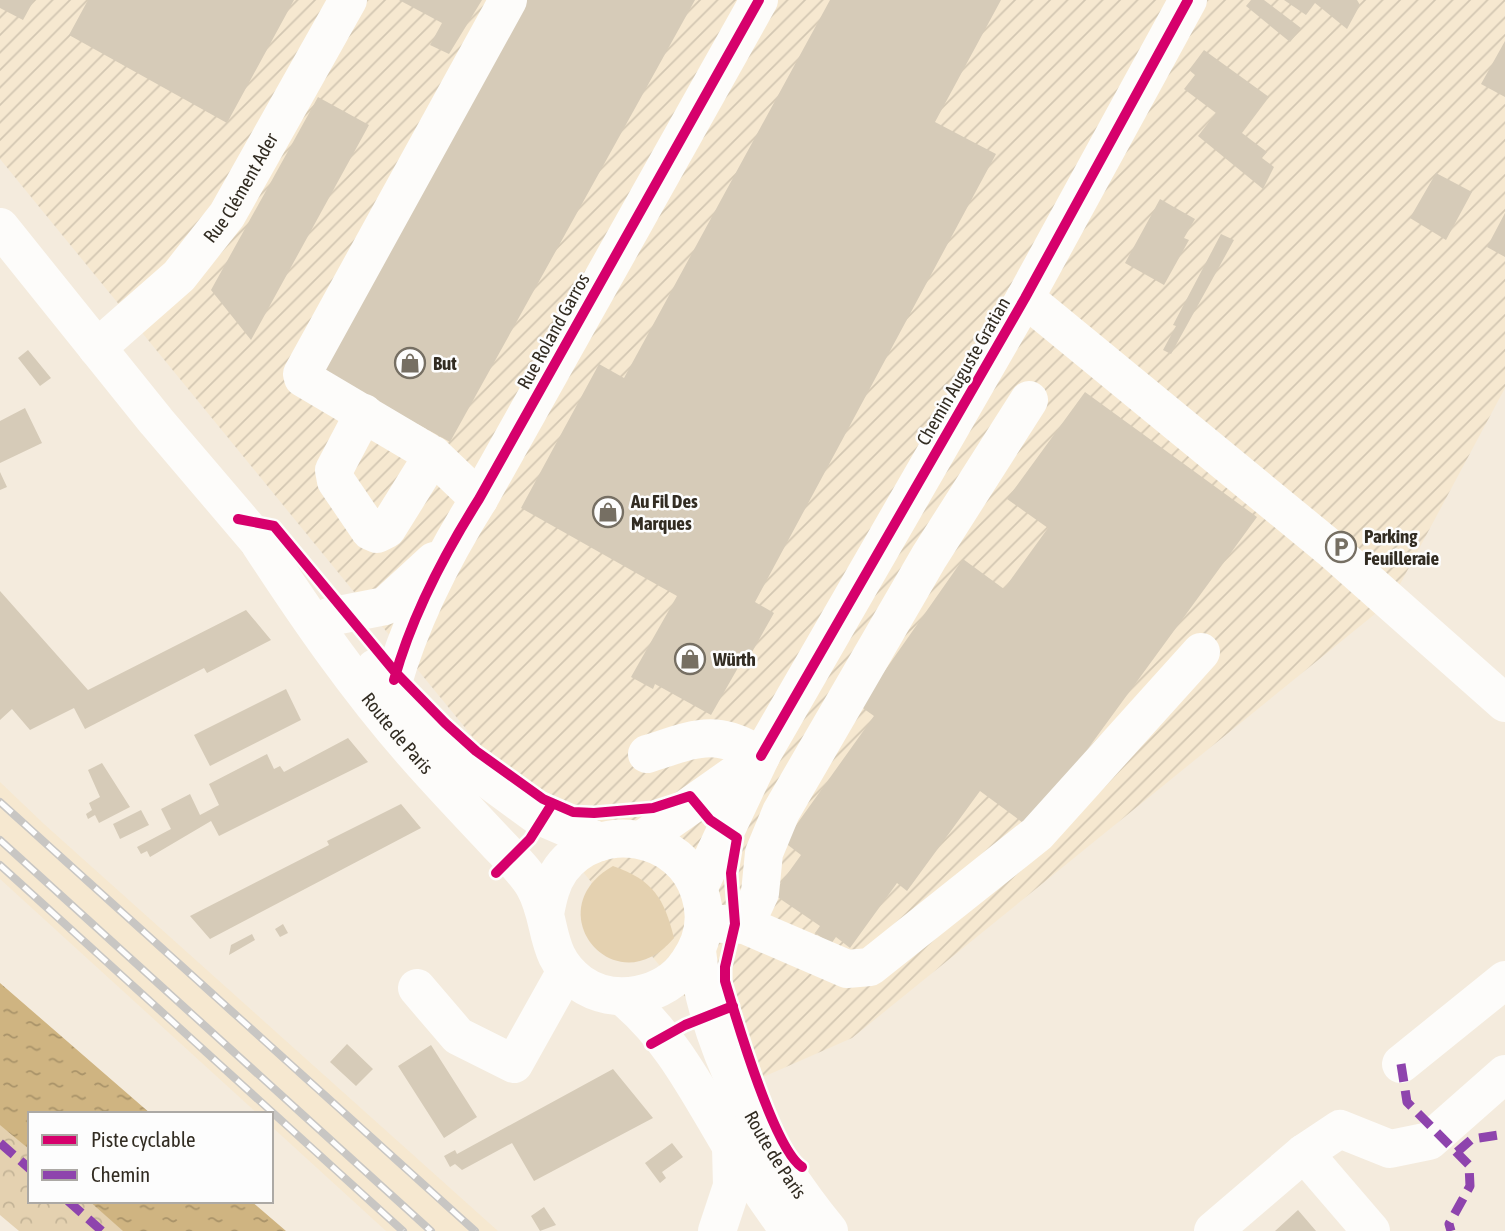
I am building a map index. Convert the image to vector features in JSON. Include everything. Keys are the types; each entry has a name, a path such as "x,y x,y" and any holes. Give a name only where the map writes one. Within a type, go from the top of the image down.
{"street":[{"name":"Rue Clément Ader","path":"97,348 179,276 227,215 348,0"},
{"path":"479,499 433,455 303,378 302,373 508,0"},
{"name":"Rue Roland Garros","path":"392,687 400,659 446,550 479,499 759,0"},
{"name":"Chemin Auguste Gratian","path":"700,920 761,756 1025,298 1188,0"},
{"name":"Route de Paris","path":"0,227 260,544 392,687 474,769 535,814 600,842"},
{"path":"1025,298 1331,549 1505,702"},
{"path":"745,925 760,893 764,853 781,812 929,557 1029,400"},
{"path":"364,413 334,470 336,481 370,531 377,534 387,529 433,455"},
{"name":"Route de Paris","path":"260,544 321,637 412,751 533,885 545,914 547,934 566,971 582,984 602,993 623,997 645,994 667,985 684,970 700,920"},
{"name":"Rue Roland Garros","path":"329,617 385,606 446,550"},
{"path":"643,839 666,849 686,865 700,920 745,925 847,969 870,967 1037,834 1202,652"},
{"path":"647,754 704,736 741,744 761,756"},
{"name":"Chemin Auguste Gratian","path":"643,839 761,756"},
{"name":"Route de Paris","path":"545,914 550,890 561,869 579,852 600,842 621,838 643,839"},
{"name":"Route de Paris","path":"700,920 700,986 744,1099 771,1152 795,1189 829,1231"},
{"path":"417,988 458,1036 514,1064 566,971"},
{"path":"1401,1064 1505,980"},
{"name":"Route de Paris","path":"623,997 644,1014 669,1046 732,1147 789,1231"},
{"path":"1213,1231 1304,1153 1340,1129 1390,1149 1429,1141 1505,1074"},
{"path":"717,1231 732,1186 732,1147"},
{"path":"1304,1153 1371,1231"}],"shaded area":[{"path":"0,0 1505,0 1505,388 1391,601 852,1038 754,1081 0,159"},
{"path":"0,782 498,1231 386,1231 273,1128 273,1112 256,1112 0,879"}],"green space":[{"path":"613,866 627,871 647,884 655,892 666,912 674,938 651,957 629,962 608,958 592,945 582,927 581,906 591,885"},
{"path":"0,1124 28,1148 28,1203 91,1203 124,1231 19,1231 0,1215"}],"water":[{"path":"0,983 149,1112 28,1112 28,1148 0,1125"},
{"path":"91,1203 253,1203 286,1231 123,1231"}],"building":[{"path":"0,0 34,0 23,20 0,8"},
{"path":"88,0 294,0 227,123 69,35"},
{"path":"399,0 482,0 449,54 430,45 442,23"},
{"path":"518,0 695,0 450,442 314,367"},
{"path":"830,0 1001,0 935,122 996,154 755,602 774,613 747,661 743,659 711,715 655,684 653,689 631,677 677,596 521,508 599,364 624,378"},
{"path":"1251,0 1264,0 1301,28 1290,42 1246,6"},
{"path":"1284,0 1357,0 1360,5 1347,29 1315,3 1306,15"},
{"path":"1505,41 1505,97 1481,84"},
{"path":"1204,50 1269,97 1242,133 1267,152 1262,158 1274,167 1263,189 1198,136 1216,113 1184,89 1195,75 1189,70"},
{"path":"318,97 369,125 251,340 211,290"},
{"path":"1436,173 1472,192 1446,240 1410,218"},
{"path":"1160,199 1195,219 1184,238 1189,240 1164,285 1125,263"},
{"path":"1505,213 1505,257 1487,247"},
{"path":"1221,234 1234,240 1171,354 1163,350 1176,326 1173,325"},
{"path":"28,350 51,378 40,386 18,358"},
{"path":"1085,392 1257,517 1030,828 980,791 907,891 897,883 850,948 836,937 831,944 815,933 820,926 773,894 801,855 784,842 874,716 860,706 963,559 1004,589 1048,528 1007,499"},
{"path":"25,408 42,443 0,463 0,421"},
{"path":"0,472 7,487 0,490"},
{"path":"0,591 88,690 246,610 271,640 207,673 204,668 85,729 74,708 30,730 12,709 0,720"},
{"path":"286,689 301,720 210,766 194,735"},
{"path":"348,738 368,762 219,836 211,821 150,857 147,851 141,854 137,847 171,829 161,809 190,794 200,815 219,805 209,784 267,754 274,769 280,766 284,772"},
{"path":"102,763 130,807 99,823 95,815 88,819 86,814 92,810 89,803 100,797 88,770"},
{"path":"401,804 421,828 210,939 190,916 329,845 327,841"},
{"path":"141,810 149,825 120,839 113,824"},
{"path":"283,924 288,933 280,937 275,929"},
{"path":"252,934 255,940 229,955 231,945"},
{"path":"347,1044 373,1069 356,1086 330,1062"},
{"path":"431,1045 477,1117 444,1138 398,1066"},
{"path":"613,1069 653,1118 534,1181 512,1143 462,1170 455,1164 450,1167 444,1156 455,1150 457,1154"},
{"path":"672,1143 683,1157 662,1172 666,1178 660,1183 645,1163"},
{"path":"544,1207 556,1225 540,1231 531,1216"},
{"path":"1298,1210 1316,1231 1275,1231"}],"railway":[{"path":"0,802 475,1231"},
{"path":"0,840 431,1231"},
{"path":"0,865 272,1112"},
{"path":"273,1113 403,1231"}],"marked path":[{"path":"1401,1064 1407,1102 1469,1165 1470,1186 1449,1224 1451,1231"},
{"path":"1457,1152 1472,1139 1505,1134"},
{"path":"0,1143 28,1167"},
{"path":"70,1203 102,1231"}],"cycle path":[{"path":"394,680 419,609 441,564 759,0"},
{"path":"761,756 1025,298 1188,0"},
{"path":"238,519 274,526 396,673 445,723 476,751 543,799 573,812 594,813 653,808 690,796 710,820 737,838 731,873 735,924 725,967 725,981 768,1110 791,1155 802,1167"},
{"path":"496,873 530,839 552,804"},
{"path":"651,1044 685,1025 733,1006"}],"place":[{"name":"But","path":"410,363"},
{"name":"Au Fil Des Marques","path":"608,512"},
{"name":"Parking Feuilleraie","path":"1341,547"},
{"name":"Würth","path":"690,659"}]}
